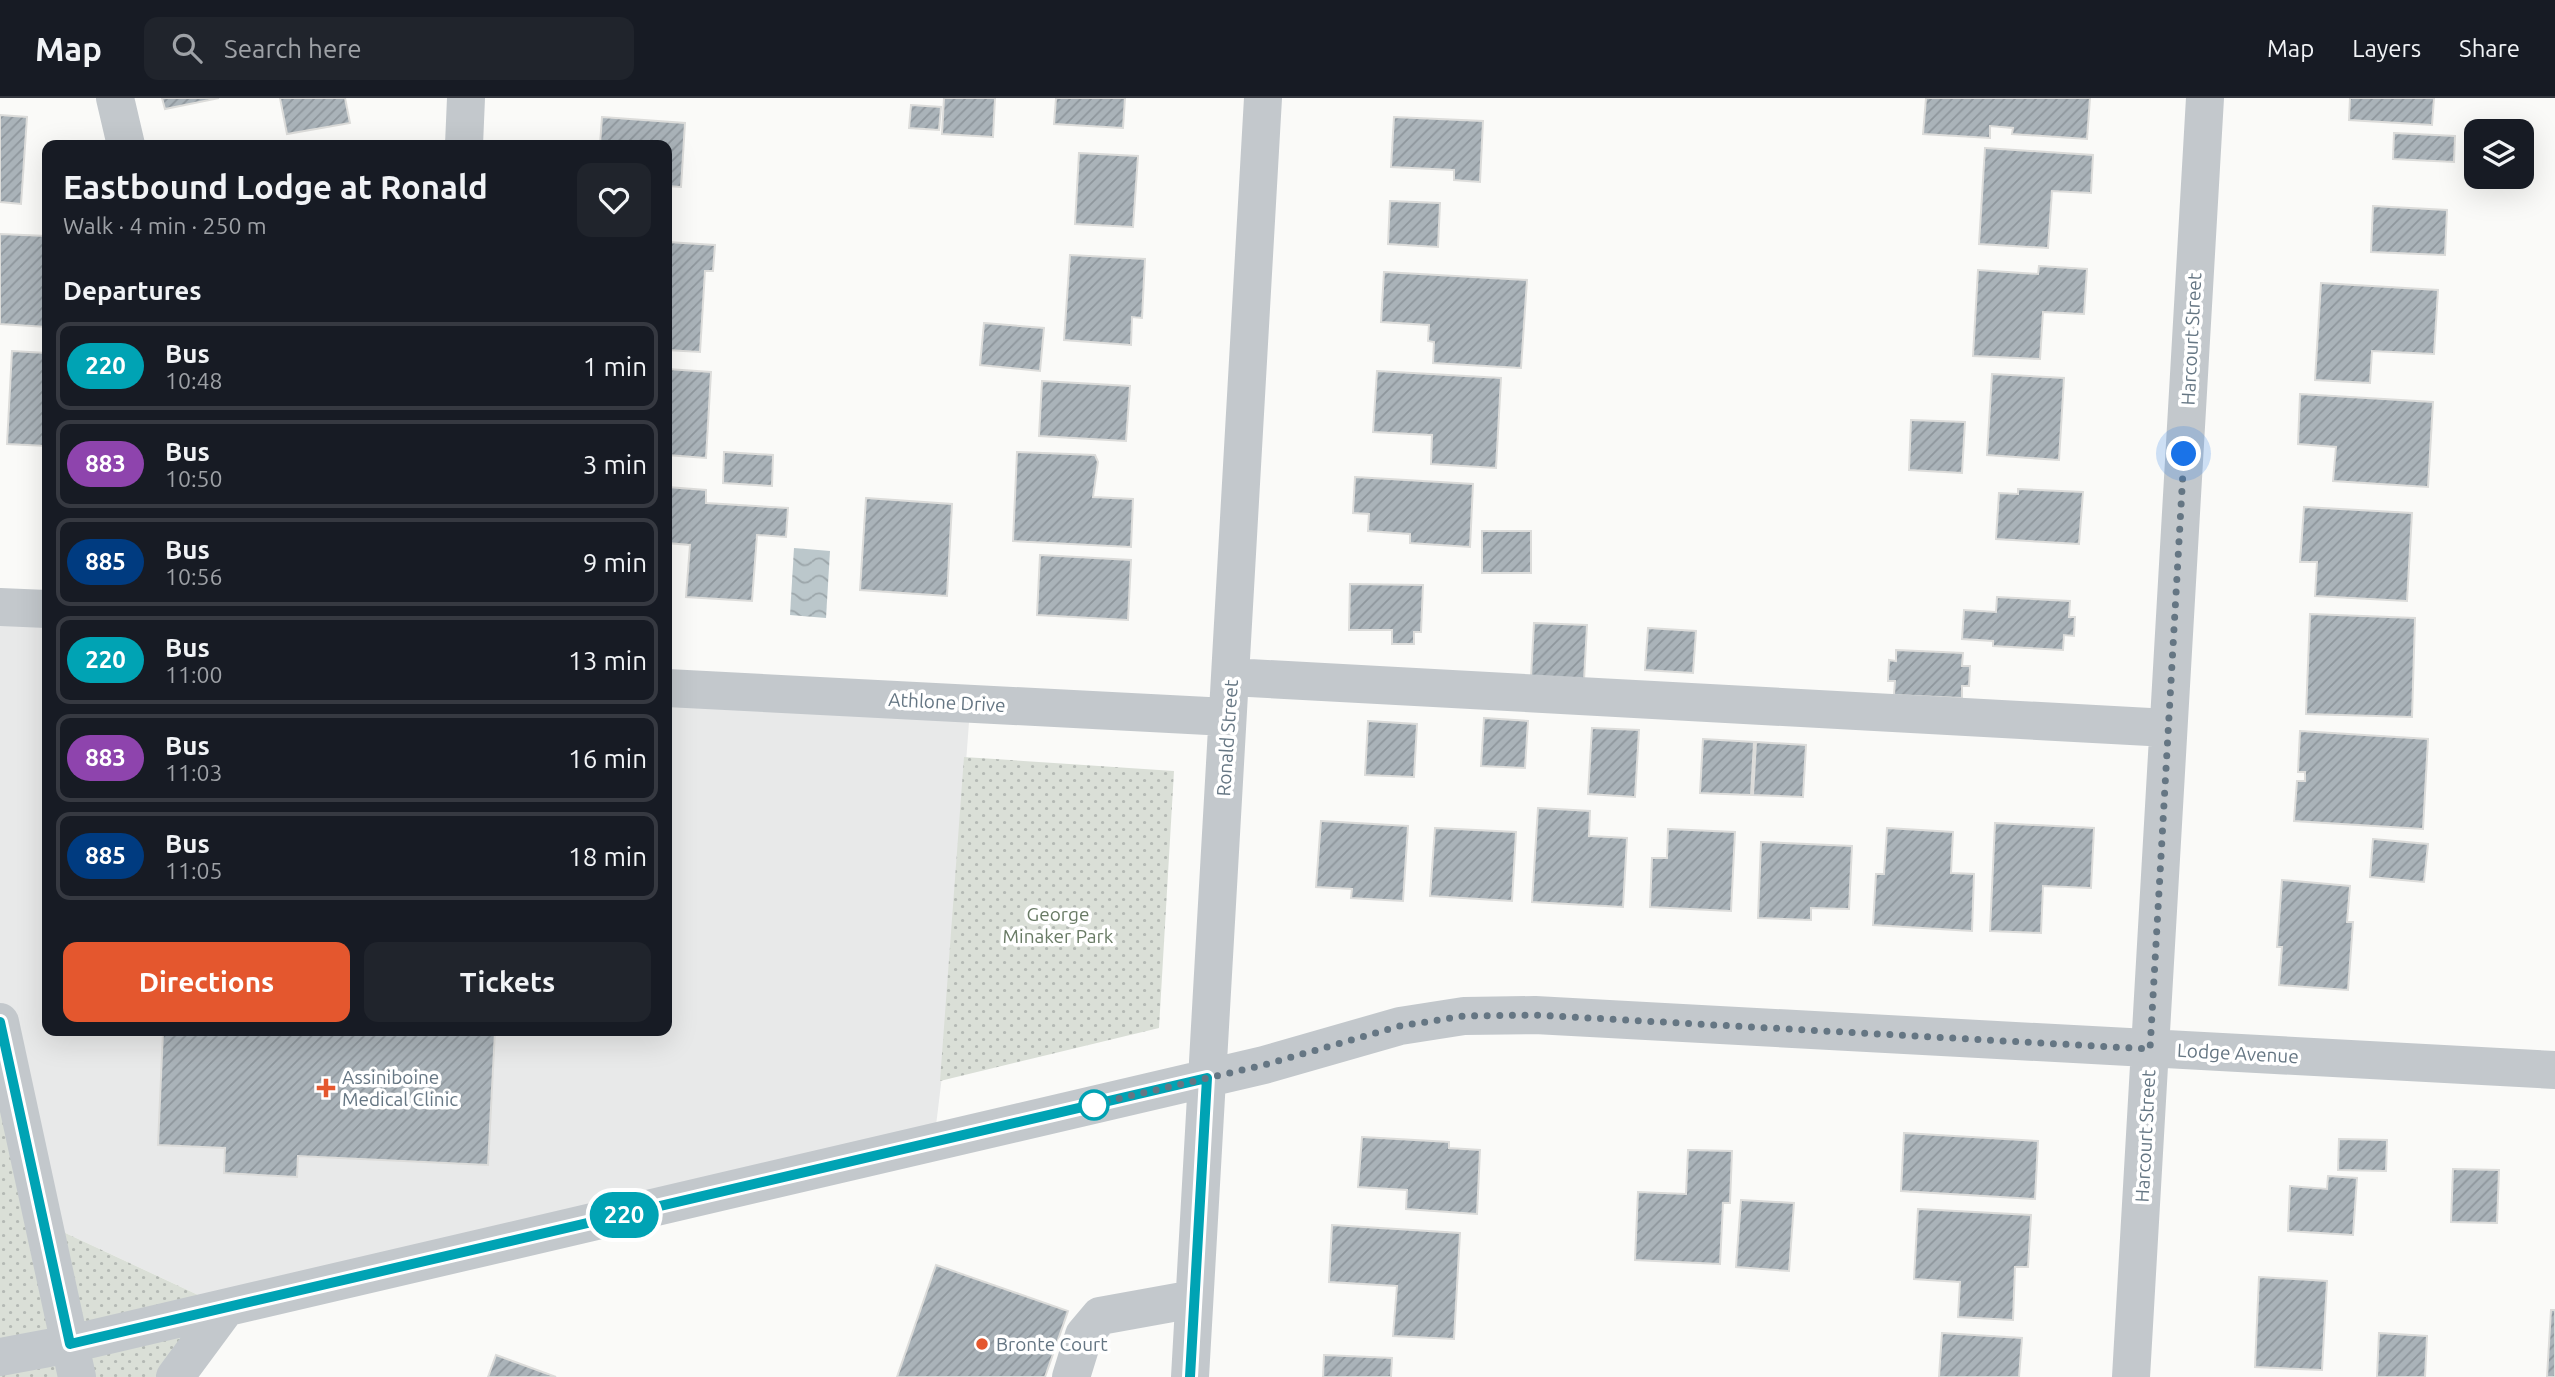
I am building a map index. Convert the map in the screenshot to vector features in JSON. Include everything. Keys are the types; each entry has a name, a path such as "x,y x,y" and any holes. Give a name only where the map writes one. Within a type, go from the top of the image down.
{"street":[{"path":"116,98 125,140"},
{"path":"464,140 466,98"},
{"name":"Ronald Street","path":"1190,1377 1263,98"},
{"name":"Harcourt Street","path":"2131,1377 2205,98"},
{"path":"0,607 42,609"},
{"path":"1231,677 2168,728"},
{"name":"Athlone Drive","path":"672,688 1227,717"},
{"name":"Lodge Avenue","path":"0,1357 74,1361 226,1307 1207,1078 1400,1026 1464,1016 1535,1015 2555,1070"},
{"path":"0,1022 74,1361"},
{"path":"1071,1377 1084,1335 1100,1316 1194,1299"},
{"path":"175,1377 226,1307"}],"shaded area":[{"path":"0,607 42,609 42,1036 672,1036 672,670 971,696 943,1068 934,1142 226,1308 44,1223 0,1022"}],"green space":[{"name":"George Minaker Park","path":"964,757 1174,771 1159,1028 940,1081"},
{"path":"0,1022 44,1223 226,1308 175,1377 0,1377"}],"water":[{"path":"794,548 830,551 826,618 790,615"}],"building":[{"path":"162,98 219,98 165,109"},
{"path":"280,98 345,98 350,123 287,134"},
{"path":"944,98 995,98 993,137 942,134"},
{"path":"1056,98 1125,98 1123,128 1054,124"},
{"path":"1926,98 2090,98 2087,139 2012,134 2013,128 1990,126 1990,138 1923,134"},
{"path":"2350,98 2434,98 2432,125 2349,120"},
{"path":"911,105 941,107 939,130 909,128"},
{"path":"0,115 27,117 21,204 0,202"},
{"path":"602,117 685,123 681,187 672,186 672,140 600,140"},
{"path":"1394,117 1483,121 1480,182 1454,180 1454,170 1391,167"},
{"path":"2394,133 2455,136 2454,162 2393,159"},
{"path":"1985,148 2093,155 2091,193 2052,191 2048,248 1979,244"},
{"path":"1079,153 1138,156 1133,227 1075,224"},
{"path":"1390,201 1440,203 1438,247 1388,244"},
{"path":"2373,206 2447,210 2445,255 2371,252"},
{"path":"0,234 42,236 42,327 0,324"},
{"path":"672,242 715,245 713,271 705,271 700,352 672,350"},
{"path":"1070,255 1145,259 1142,318 1132,317 1131,345 1064,340"},
{"path":"2039,266 2087,269 2084,314 2043,312 2040,359 1973,356 1978,270 2038,274"},
{"path":"1384,272 1527,280 1521,368 1433,363 1434,342 1428,341 1429,325 1381,322"},
{"path":"2321,283 2438,290 2434,354 2372,351 2370,383 2315,380"},
{"path":"984,323 1044,328 1040,371 980,365"},
{"path":"12,351 42,353 42,446 7,444"},
{"path":"672,369 711,372 706,458 672,455"},
{"path":"1377,371 1501,378 1496,468 1431,464 1432,435 1373,432"},
{"path":"1992,374 2064,378 2059,460 1987,455"},
{"path":"1042,381 1130,386 1126,441 1039,436"},
{"path":"2300,394 2433,402 2428,487 2333,481 2336,447 2298,444"},
{"path":"1911,420 1965,422 1962,473 1909,470"},
{"path":"724,452 773,455 772,486 723,483"},
{"path":"1017,452 1095,455 1098,462 1093,497 1133,499 1131,547 1013,541"},
{"path":"1355,477 1473,484 1470,547 1410,543 1410,534 1368,531 1369,514 1353,513"},
{"path":"672,487 706,490 706,503 788,508 786,537 757,535 752,601 686,597 690,545 672,543"},
{"path":"2018,489 2083,492 2079,544 1996,539 1999,493 2018,494"},
{"path":"866,498 952,504 947,596 860,590"},
{"path":"2304,507 2412,513 2407,601 2315,596 2317,562 2300,562"},
{"path":"1482,531 1531,531 1531,573 1482,573"},
{"path":"1040,555 1131,560 1128,620 1037,615"},
{"path":"1350,584 1423,585 1421,632 1414,632 1414,644 1392,644 1392,630 1349,630"},
{"path":"1997,597 2070,601 2069,617 2075,617 2074,636 2064,635 2063,650 1993,646 1993,641 1962,639 1964,610 1996,612"},
{"path":"2310,614 2415,618 2412,717 2306,714"},
{"path":"1534,623 1587,625 1584,680 1531,677"},
{"path":"1648,628 1696,631 1693,673 1645,670"},
{"path":"1896,650 1963,653 1962,666 1970,666 1969,686 1962,686 1962,698 1894,695 1895,681 1888,681 1889,660 1896,661"},
{"path":"1484,718 1528,721 1525,768 1481,766"},
{"path":"1368,721 1417,724 1414,777 1365,775"},
{"path":"1592,728 1639,730 1635,797 1588,794"},
{"path":"2300,731 2428,739 2423,829 2294,821 2297,781 2305,781 2305,772 2298,772"},
{"path":"1703,739 1754,742 1751,795 1700,793"},
{"path":"1756,742 1806,745 1803,797 1753,795"},
{"path":"1538,808 1590,811 1589,836 1627,838 1623,907 1532,902"},
{"path":"1321,821 1408,826 1403,901 1351,898 1352,889 1316,887"},
{"path":"1995,823 2094,828 2091,888 2043,886 2041,933 1990,931"},
{"path":"1435,828 1516,832 1512,901 1430,896"},
{"path":"1887,828 1953,832 1951,873 1974,874 1972,931 1873,925 1876,874 1884,874"},
{"path":"1668,829 1735,832 1731,911 1650,907 1652,858 1667,858"},
{"path":"2373,839 2428,844 2424,882 2370,877"},
{"path":"1761,842 1852,846 1849,909 1811,908 1811,920 1758,918"},
{"path":"2282,880 2350,886 2347,922 2353,922 2348,990 2279,985 2282,947 2277,947"},
{"name":"Assiniboine Medical Clinic","path":"163,1036 495,1036 488,1165 298,1156 297,1177 224,1173 225,1148 158,1145"},
{"path":"1904,1133 2038,1141 2035,1199 1901,1191"},
{"path":"1362,1137 1449,1142 1449,1148 1480,1150 1477,1214 1406,1209 1407,1190 1358,1187"},
{"path":"2339,1139 2387,1140 2386,1171 2338,1170"},
{"path":"1688,1150 1732,1151 1730,1203 1723,1203 1720,1264 1635,1260 1638,1192 1686,1194"},
{"path":"2453,1169 2499,1170 2497,1223 2451,1222"},
{"path":"2328,1176 2357,1178 2353,1235 2288,1231 2290,1186 2327,1189"},
{"path":"1741,1200 1794,1203 1789,1271 1736,1267"},
{"path":"1918,1209 2031,1215 2028,1267 2015,1267 2013,1320 1958,1317 1960,1282 1914,1279"},
{"path":"1332,1225 1460,1233 1454,1339 1393,1336 1397,1286 1329,1282"},
{"name":"Bronte Court","path":"936,1265 1068,1311 1045,1377 897,1377"},
{"path":"2259,1277 2327,1281 2322,1370 2255,1367"},
{"path":"2551,1310 2555,1310 2555,1377 2547,1377"},
{"path":"1942,1333 2022,1338 2019,1377 1939,1377"},
{"path":"2379,1333 2427,1336 2425,1377 2377,1377"},
{"path":"496,1355 556,1377 488,1377"},
{"path":"1324,1355 1392,1358 1391,1377 1323,1377"}],"bus line":[{"name":"220","path":"0,1022 70,1344 1207,1078 1190,1377"}],"place":[{"name":"Assiniboine Medical Clinic","path":"326,1088"},
{"name":"Bronte Court","path":"982,1344"}],"route":[{"path":"1094,1105 1082,1107 1264,1065 1400,1026 1464,1016 1535,1015 2150,1049 2184,454"}]}
